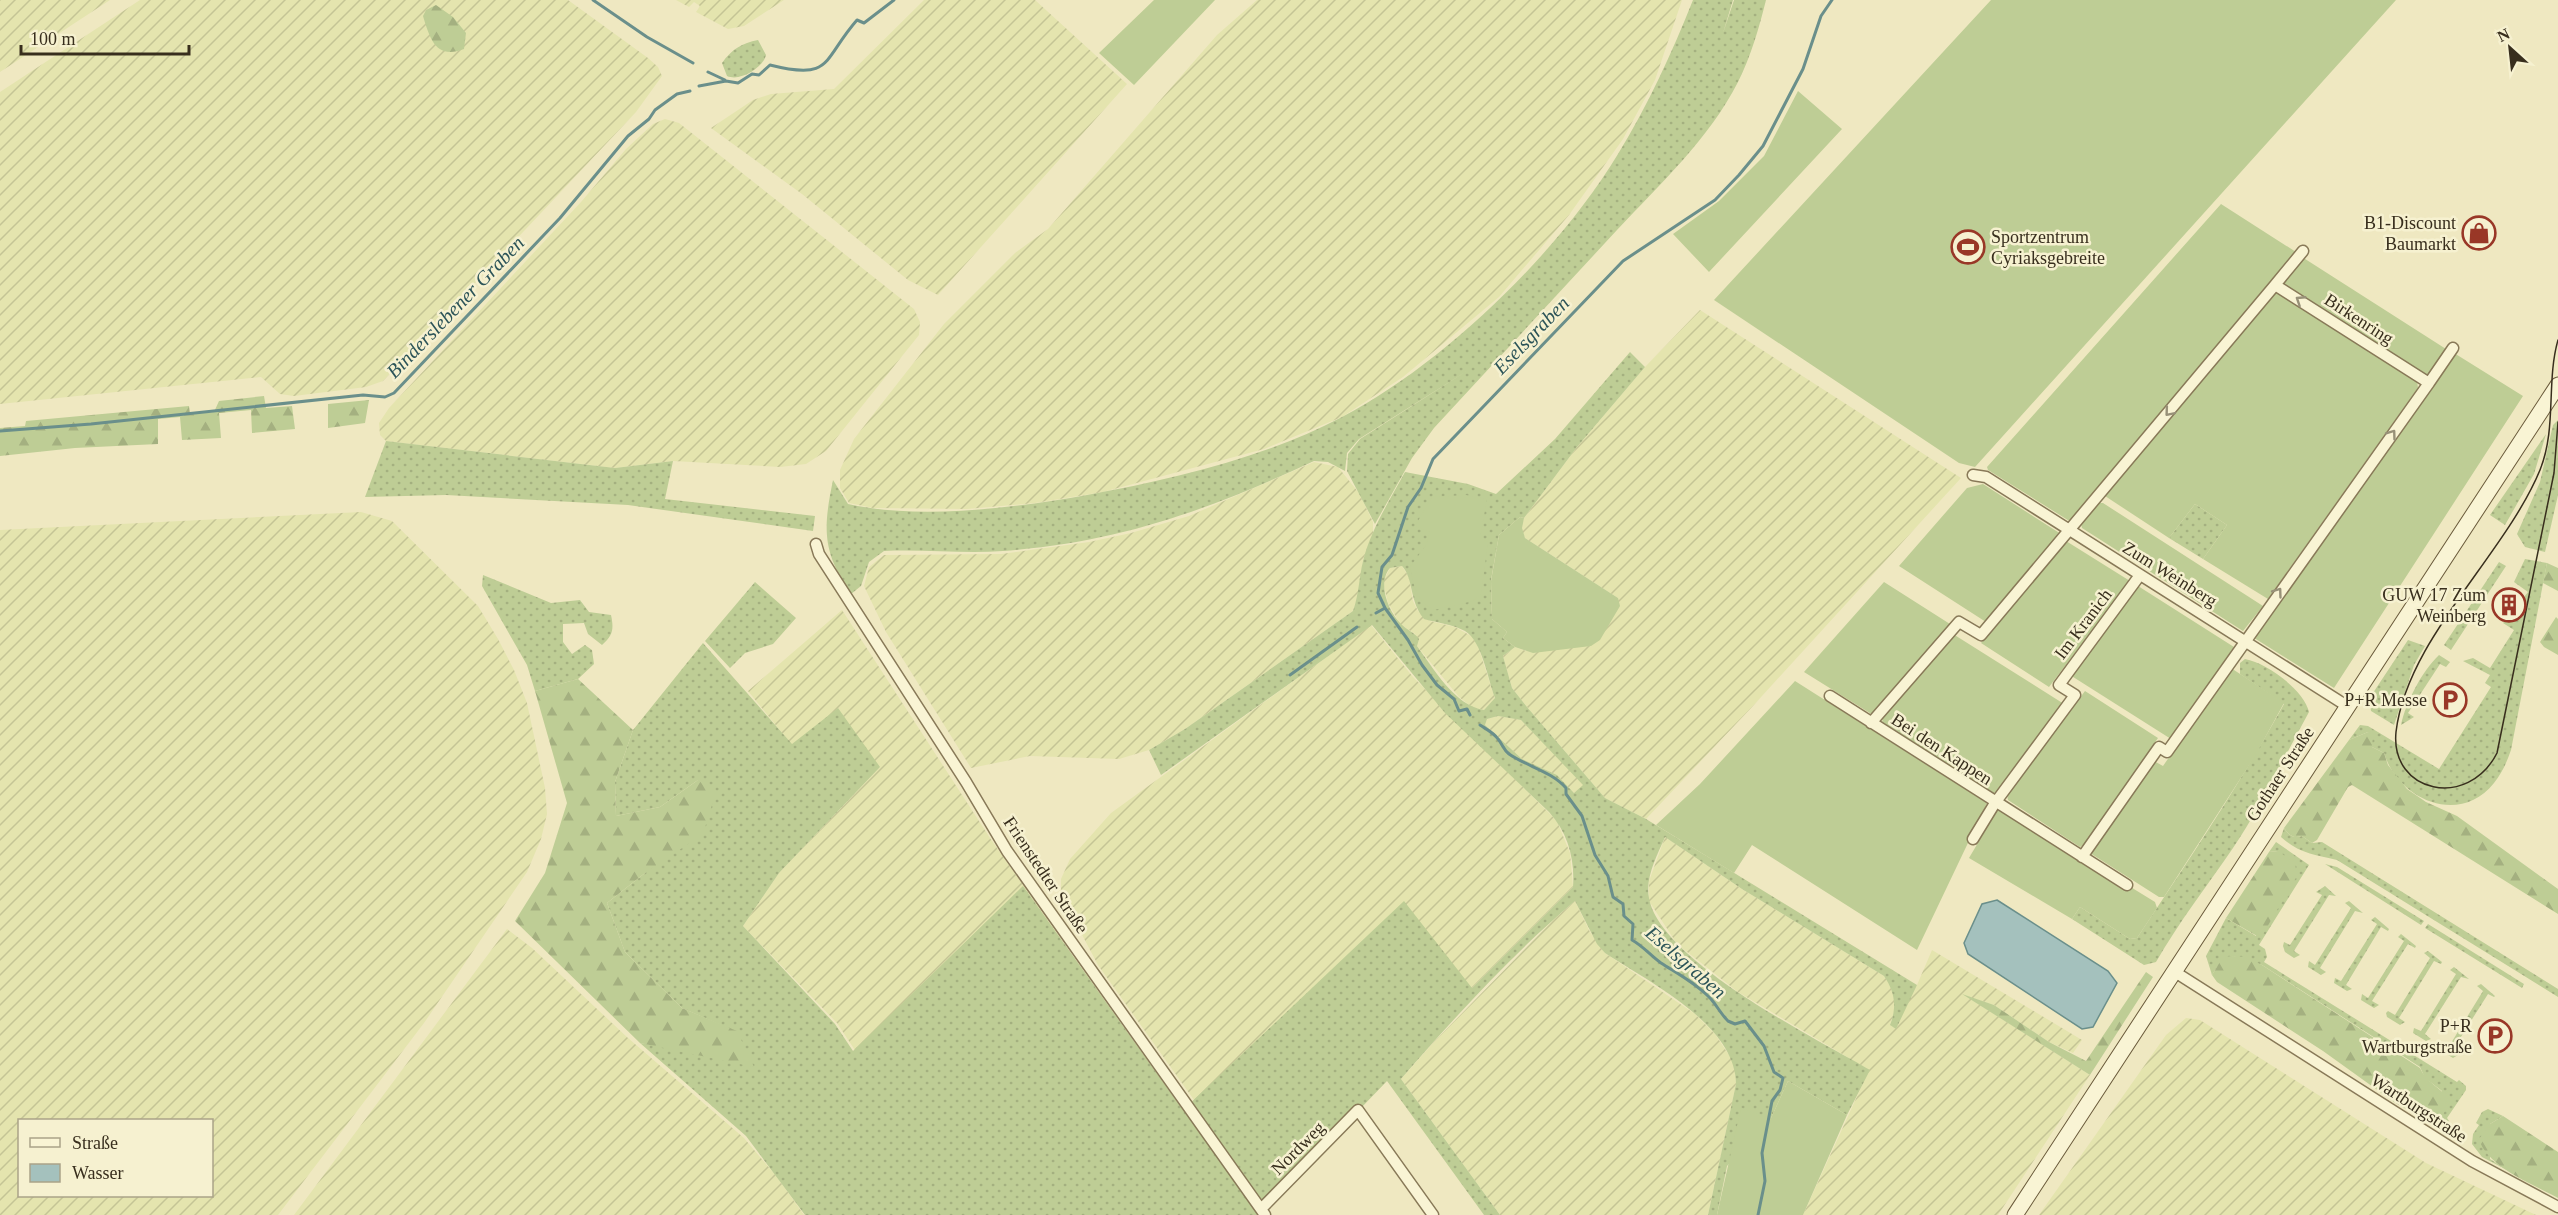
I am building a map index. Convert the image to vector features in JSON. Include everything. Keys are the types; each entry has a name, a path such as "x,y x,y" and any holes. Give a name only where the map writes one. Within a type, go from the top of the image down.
{"main road":[{"name":"Gothaer Straße","path":"2015,1215 2558,386"}],"street":[{"path":"2070,531 2302,251"},
{"name":"Birkenring","path":"2276,285 2429,383"},
{"path":"2082,857 2159,747 2167,752 2244,640 2453,348"},
{"name":"Zum Weinberg","path":"1974,475 1986,477 2347,706"},
{"name":"Bei den Kappen","path":"1871,723 1959,622 1982,635 2070,531"},
{"name":"Frienstedter Straße","path":"816,544 819,554 966,782 1007,851 1263,1212"},
{"name":"Im Kranich","path":"1995,803 2075,695 2059,685 2140,575"},
{"name":"Bei den Kappen","path":"1830,696 2127,885"},
{"path":"1972,839 1995,803"},
{"name":"Wartburgstraße","path":"2175,972 2472,1161 2558,1207"},
{"name":"Nordweg","path":"1263,1212 1358,1110 1433,1215"}],"green space":[{"path":"0,0 110,0 0,72"},
{"path":"140,0 568,0 648,58 658,67 662,76 636,112 383,381 366,387 294,396 280,394 261,377 0,404 0,92"},
{"path":"676,0 784,0 744,26 728,29 696,12 700,6 694,2 689,7"},
{"path":"924,0 1035,0 1127,84 938,295 908,280 802,194 711,128 753,100 771,94 834,89"},
{"path":"1154,0 1215,0 1134,85 1099,53"},
{"path":"1257,0 1682,0 1655,80 1623,139 1569,215 1499,297 1403,377 1342,417 1264,449 1103,492 1035,503 967,509 873,508 849,503 840,488 840,470 854,439 944,324 1015,253 1048,229 1217,35"},
{"path":"1693,0 1733,0 1723,33 1734,0 1766,0 1747,62 1726,103 1683,160 1434,428 1412,458 1375,524 1347,471 1348,454 1360,439 1470,369 1359,439 1347,453 1345,471 1328,462 1314,461 1200,509 1163,521 1086,540 1046,547 974,552 884,551 869,562 861,586 851,594 841,579 827,539 833,480 848,504 876,509 936,512 1029,504 1152,482 1218,465 1312,431 1381,395 1459,336 1532,266 1564,229 1593,191 1629,135 1668,59"},
{"name":"Sportzentrum Cyriaksgebreite","path":"1991,0 2396,0 1975,467 1959,463 1714,300"},
{"path":"436,5 453,17 466,33 464,49 447,52 436,45 432,39 423,16 426,10"},
{"path":"758,40 766,55 760,65 750,73 738,77 727,76 722,63 726,58 738,47"},
{"path":"1798,91 1842,129 1709,272 1673,234 1719,201 1764,156"},
{"path":"665,119 679,123 914,309 920,322 919,335 826,451 806,464 780,467 673,461 615,468 386,441 380,435 379,423 389,408 581,202 626,149 653,124"},
{"path":"2221,204 2296,252 2071,522 1988,470 1987,467"},
{"path":"2302,257 2446,349 2429,374 2422,375 2283,284 2283,280"},
{"path":"2277,292 2417,381 2418,388 2268,599 2203,559 2227,525 2195,504 2169,538 2105,496 2272,294"},
{"path":"1700,310 1961,478 1752,707 1646,819 1605,798 1512,688 1503,656 1515,647 1526,651 1618,598 1525,538 1521,528 1524,518 1577,447 1645,367"},
{"path":"1630,352 1645,367 1577,447 1524,518 1520,517 1499,535 1491,580 1492,619 1507,632 1503,638 1515,647 1503,656 1512,688 1605,798 1646,819 1917,985 1896,1029 1890,1025 1894,1012 1894,1000 1891,988 1884,976 1742,889 1665,837 1650,874 1648,890 1659,922 1681,947 1710,972 1744,996 1870,1070 1847,1115 1788,1081 1771,1118 1727,1166 1717,1215 1708,1215 1736,1084 1732,1063 1722,1043 1687,1007 1605,953 1597,944 1575,901 1529,942 1485,987 1401,1079 1500,1215 1484,1215 1387,1081 1258,1215 805,1215 746,1136 640,1043 679,1049 737,1032 682,1008 625,952 607,903 645,873 698,780 660,807 616,816 615,782 633,730 703,643 792,744 838,708 880,767 779,873 743,926 835,1024 853,1051 1023,886 1183,1110 1404,901 1472,988 1573,887 1573,866 1569,847 1556,820 1549,812 1445,713 1372,625 1161,775 1149,750 1185,729 1353,611 1366,549 1381,515 1405,472 1468,484 1496,494 1555,439","holes":["1402,566 1406,571 1416,605 1424,619 1465,631 1476,643 1495,698 1484,710 1473,707 1454,694 1417,646 1419,639 1401,624 1388,605 1384,589 1386,574 1390,568","1498,716 1521,720 1583,785 1574,793 1557,775 1522,759 1485,725 1487,719"]},
{"path":"2454,353 2523,396 2334,688 2251,636"},
{"path":"264,396 266,408 292,406 295,429 252,433 251,410 219,413 221,438 182,440 180,417 158,419 158,444 75,448 0,456 0,428 25,426 26,421 189,406 190,414 214,412 219,401"},
{"path":"369,400 365,423 328,428 328,404"},
{"path":"2558,420 2558,495 2545,552 2525,547 2517,534 2540,482 2553,425"},
{"path":"2546,434 2534,474 2505,525 2490,515"},
{"path":"386,441 615,468 673,461 665,499 815,516 813,531 628,505 446,495 365,497"},
{"path":"1314,462 1338,467 1359,493 1373,522 1373,535 1363,560 1359,593 1353,611 1185,729 1149,750 1119,759 1030,756 971,768 886,632 864,586 869,567 884,555 1001,554 1089,542 1131,533 1189,516"},
{"path":"1983,484 2061,534 1986,622 1899,566 1967,488"},
{"path":"1466,495 1487,499 1480,538 1488,542 1481,594 1473,601 1434,610 1423,602 1417,592 1410,567 1426,545 1430,532 1415,526 1432,497"},
{"path":"2099,503 2103,503 2263,606 2243,631 2082,528 2081,524"},
{"path":"2195,504 2227,525 2203,559 2169,538"},
{"path":"361,512 392,521 478,606 514,670 527,703 545,788 547,814 541,839 527,872 424,1023 278,1215 0,1215 0,530"},
{"path":"1520,517 1524,518 1522,528 1525,538 1618,598 1620,606 1600,640 1591,646 1533,653 1515,647 1503,638 1507,632 1492,619 1491,581 1499,535"},
{"path":"2066,541 2130,581 2049,687 1981,643"},
{"path":"2525,559 2547,563 2508,759 2494,783 2480,796 2464,803 2448,805 2431,802 2402,783 2391,769 2384,753 2372,747 2368,732 2349,740 2360,725 2368,726 2439,769 2491,687 2485,683 2490,675 2463,661 2473,658 2490,668 2514,630 2503,623 2528,592 2514,582"},
{"path":"2499,562 2506,566 2451,650 2444,645"},
{"path":"2547,563 2558,568 2558,591 2543,583"},
{"path":"1402,566 1409,577 1413,601 1418,611 1430,621 1455,627 1473,637 1495,699 1484,710 1473,708 1459,697 1417,646 1415,634 1400,624 1388,603 1383,582 1390,568"},
{"path":"483,575 551,603 580,600 589,612 611,615 612,632 602,645 588,634 584,623 563,624 563,642 572,654 585,645 592,650 594,664 578,679 535,691 527,665 482,586"},
{"path":"755,582 796,618 773,644 745,653 730,668 705,641"},
{"path":"1884,582 1950,624 1873,715 1804,672"},
{"path":"2138,586 2234,647 2171,739 2070,675"},
{"path":"842,610 990,838 1248,1206 1239,1215 903,1123 837,1023 743,926 779,873 880,767 792,745 748,691"},
{"path":"2556,617 2558,619 2558,655 2540,642"},
{"path":"1371,625 1413,677 1557,821 1570,853 1573,887 1263,1197 1098,965 1061,895 1061,879 1070,859 1111,813"},
{"path":"1953,634 2064,704 1999,790 1994,793 1882,722 1884,715"},
{"path":"2408,640 2425,646 2414,665 2394,725 2371,711 2369,699"},
{"path":"2439,655 2450,662 2446,667 2440,664 2408,713 2414,717 2401,725 2416,687"},
{"path":"2245,659 2264,666 2283,679 2300,695 2309,712 2244,832 2156,962 2144,965 2072,919 2080,907 2130,939 2137,938 2232,793 2284,704 2240,674 2240,663"},
{"path":"2231,668 2284,703 2255,756 2164,897 2159,897 2090,853 2154,761 2163,766"},
{"path":"578,679 633,730 615,782 616,816 660,807 698,780 715,795 703,834 645,873 607,903 625,952 682,1008 737,1031 754,1067 640,1043 515,921 545,873 567,803 535,691"},
{"path":"1795,681 1987,803 1917,950 1752,845 1734,873 1656,825 1700,784"},
{"path":"2085,691 2158,738 2085,844 2080,847 2008,800 2007,795"},
{"path":"1498,716 1521,720 1584,785 1574,793 1557,775 1522,759 1485,725 1487,719"},
{"path":"2368,732 2373,735 2372,747 2384,753 2388,765 2407,789 2426,802 2457,816 2558,889 2558,914 2352,785 2348,787 2317,840 2312,843 2302,836 2294,837 2288,833 2284,828 2349,740"},
{"path":"1998,809 2126,890 2129,886 2155,902 2157,908 2137,938 2130,939 2080,907 2072,919 1969,858"},
{"path":"2284,828 2294,837 2302,836 2312,843 2322,842 2558,989 2558,997 2337,860 2307,853 2294,847 2281,837"},
{"path":"1665,837 1742,889 1884,976 1890,984 1896,1005 1890,1025 1917,985 1932,950 2082,1040 2073,1053 2049,1042 1994,1005 1966,996 2090,1075 1998,1215 1803,1215 1869,1070 1738,992 1677,944 1649,901 1649,881"},
{"path":"2276,842 2309,865 2259,945 2265,949 2267,957 2264,962 2466,1086 2466,1090 2447,1118 2449,1121 2440,1124 2428,1122 2442,1116 2442,1091 2425,1078 2420,1067 2262,965 2233,956 2217,967 2212,975 2206,956 2226,918 2256,936 2278,851 2269,852"},
{"path":"2278,851 2295,863 2297,876 2263,934 2257,936 2226,918 2269,852"},
{"path":"2325,864 2337,867 2424,921 2421,925"},
{"path":"2325,886 2336,896 2329,895 2294,951 2300,955 2294,958 2285,952 2284,942 2290,945 2322,895 2316,892"},
{"path":"1575,901 1590,932 1605,953 1695,1014 1715,1034 1735,1064 1736,1084 1708,1215 1500,1215 1401,1079 1553,920"},
{"path":"2349,901 2363,913 2355,911 2320,968 2326,972 2321,975 2308,967 2309,961 2315,965 2351,908 2345,903"},
{"path":"2375,917 2389,929 2388,931 2381,927 2346,985 2352,989 2347,991 2334,983 2335,978 2341,981 2377,924 2371,920"},
{"path":"2428,924 2524,984 2522,988 2425,928"},
{"path":"507,929 532,948 628,1038 744,1138 777,1177 804,1215 294,1215"},
{"path":"2401,934 2416,946 2415,948 2408,944 2372,1001 2379,1005 2374,1008 2361,1000 2362,994 2368,998 2404,941 2398,937"},
{"path":"2428,951 2442,962 2441,964 2434,961 2399,1018 2405,1022 2400,1025 2387,1017 2386,1013 2388,1011 2395,1015 2430,958 2424,953"},
{"path":"2223,957 2246,957 2262,965 2420,1068 2451,1101 2442,1116 2428,1122 2394,1102 2323,1051 2217,982 2212,975"},
{"path":"2454,967 2469,979 2461,977 2425,1034 2431,1039 2426,1041 2413,1033 2414,1028 2421,1031 2456,974 2450,970"},
{"path":"2146,972 2153,977 2090,1075 1962,994 1994,1005 2049,1042 2086,1061"},
{"path":"2481,984 2495,996 2488,994 2452,1051 2458,1055 2453,1058 2440,1050 2441,1044 2448,1048 2483,991 2477,986"},
{"path":"2186,1018 2200,1020 2426,1163 2536,1215 2039,1215 2166,1035"},
{"path":"1788,1081 1847,1115 1803,1215 1717,1215 1741,1108 1771,1118"},
{"path":"2488,1109 2503,1116 2490,1124 2490,1159 2509,1171 2482,1157 2472,1144 2473,1134 2479,1125 2476,1123 2482,1112"},
{"path":"2503,1116 2558,1152 2558,1198 2512,1174 2491,1158 2484,1149 2479,1139 2490,1124"}],"water":[{"path":"1997,900 2108,971 2117,983 2093,1027 2082,1029 1968,954 1964,943 1982,904"}],"waterway":[{"path":"593,0 647,37 693,63"},
{"name":"Binderslebener Graben","path":"699,86 726,81 738,83 752,74 759,75 770,65 805,70 816,68 824,64 831,56 857,20 864,23 894,0"},
{"name":"Eselsgraben","path":"1470,715 1467,709 1459,711 1454,699 1437,685 1385,608 1378,593 1382,567 1392,555 1408,507 1421,488 1433,459 1623,261 1715,200 1739,175 1763,146 1803,69 1821,16 1832,0"},
{"path":"708,72 725,80"},
{"name":"Binderslebener Graben","path":"0,431 91,424 363,395 385,397 394,393 560,218 628,136 649,119 655,110 677,94 690,91"},
{"path":"1376,613 1385,608"},
{"path":"1290,675 1357,627"},
{"name":"Eselsgraben","path":"1480,725 1494,735 1509,754 1553,777 1566,788 1566,794 1582,816 1595,855 1608,876 1613,897 1623,904 1624,916 1633,924 1632,940 1700,989 1728,1021 1735,1024 1745,1021 1764,1046 1774,1072 1783,1078 1780,1090 1772,1101 1762,1153 1765,1181 1758,1215"}],"tram line":[{"path":"2558,340 2554,356 2548,438 2540,470 2504,534 2437,631 2418,664 2404,698 2396,732 2397,753 2405,769 2418,780 2433,787 2451,787 2468,782 2484,771 2497,753 2554,473 2558,422"}],"place":[{"name":"B1-Discount Baumarkt","path":"2479,233"},
{"name":"Sportzentrum Cyriaksgebreite","path":"1968,247"},
{"name":"GUW 17 Zum Weinberg","path":"2509,605"},
{"name":"P+R Messe","path":"2450,700"},
{"name":"P+R Wartburgstraße","path":"2495,1036"}]}
